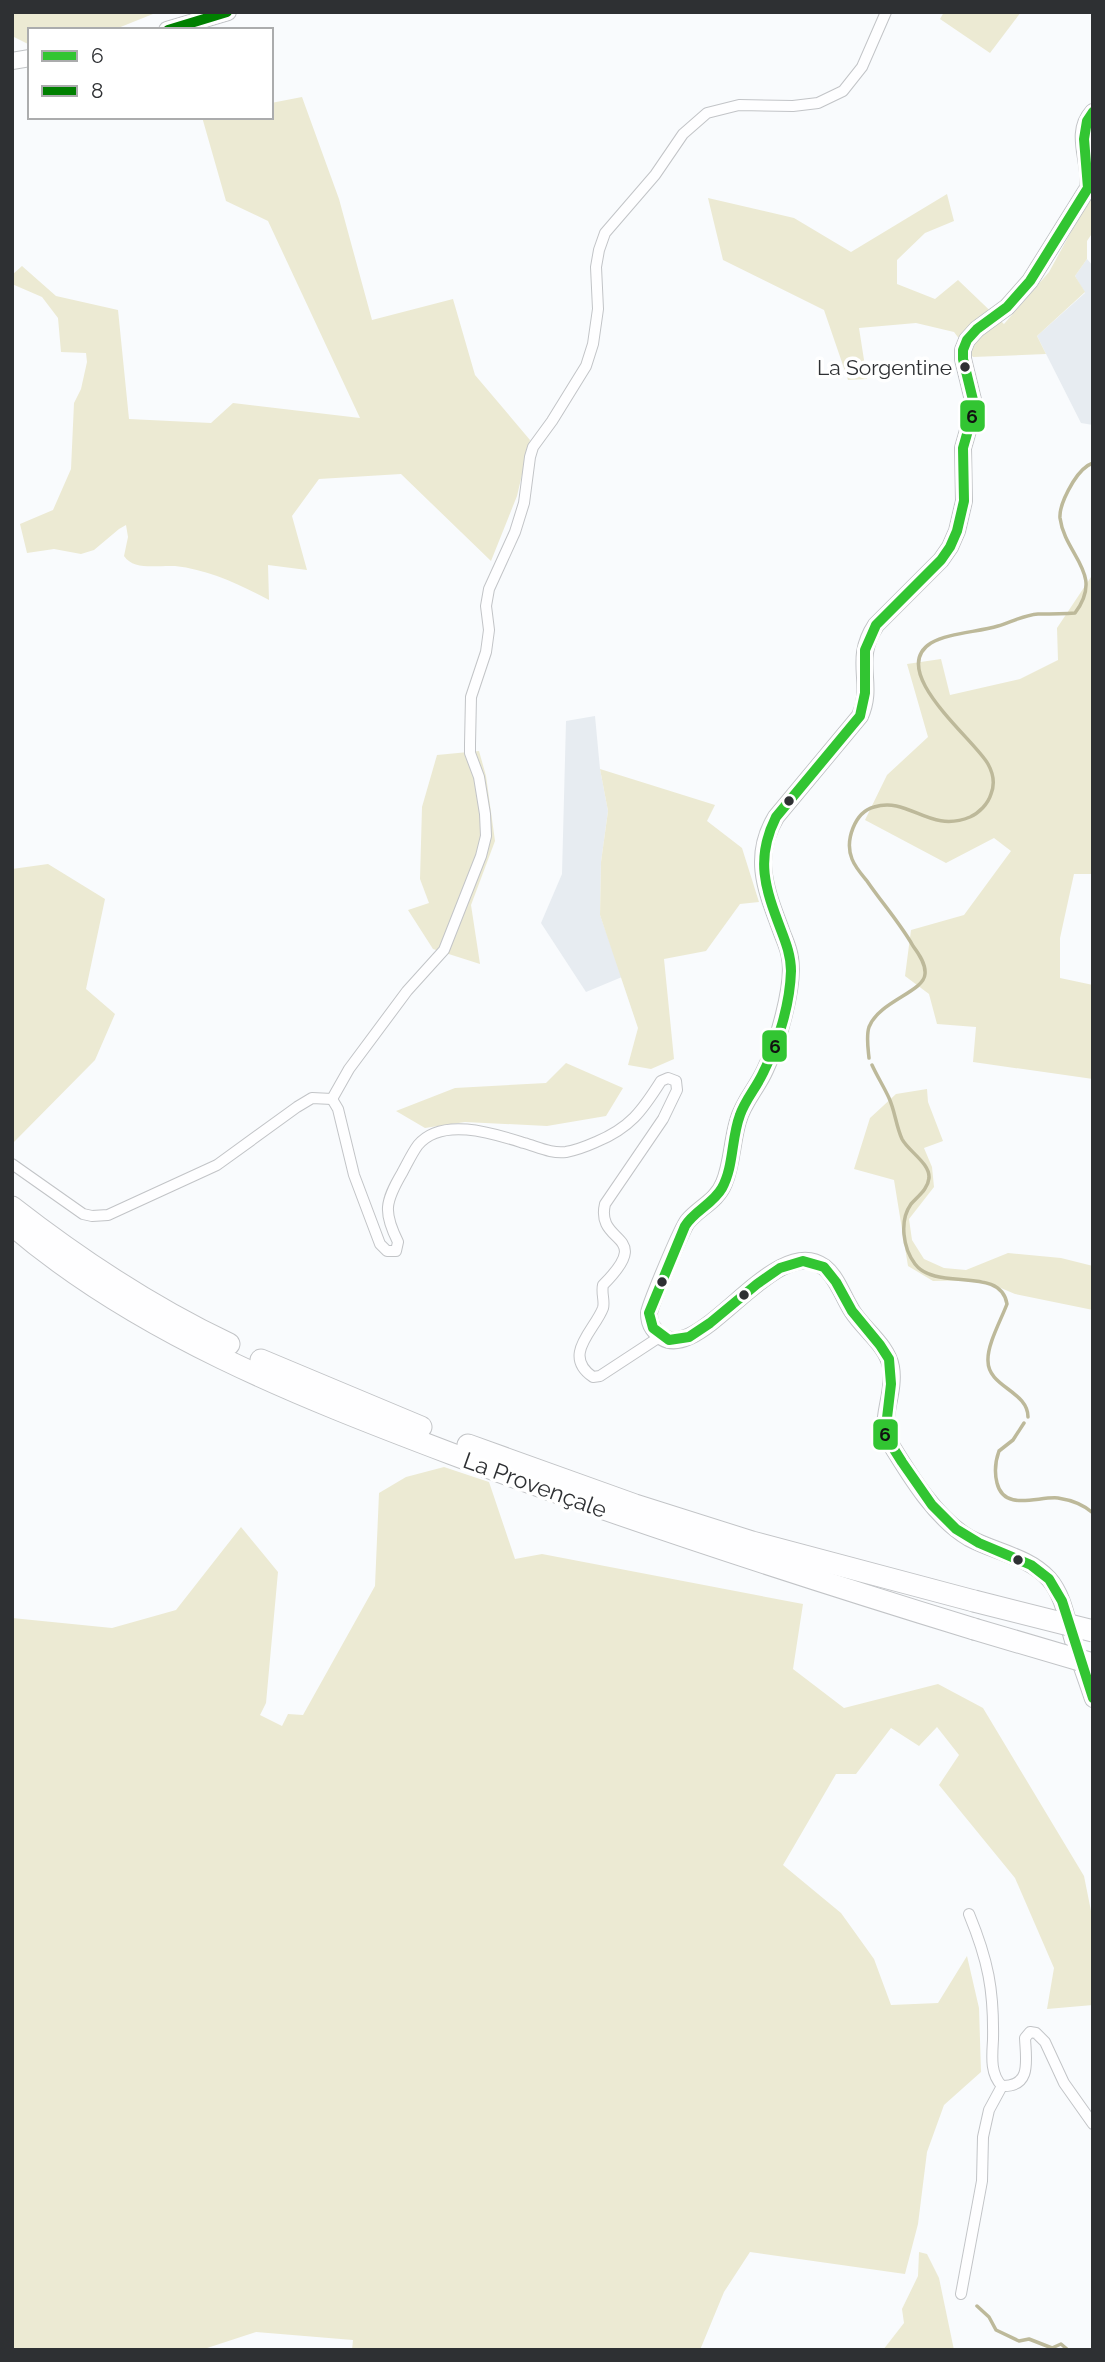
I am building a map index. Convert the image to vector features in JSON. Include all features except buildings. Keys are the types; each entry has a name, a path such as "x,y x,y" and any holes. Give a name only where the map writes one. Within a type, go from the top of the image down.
{"highway":[{"name":"La Provençale","path":"12,1207 84,1261 195,1327 435,1440"},
{"name":"La Provençale","path":"12,1225 107,1294 183,1337 285,1387 633,1512 974,1629 1093,1664"},
{"name":"La Provençale","path":"633,1512 1093,1632"}],"street":[{"path":"174,28 228,12"},
{"path":"332,1099 349,1069 407,991 444,950 481,856 486,836 485,814 479,777 470,753 471,697 486,652 486,606 489,589 515,532 524,503 533,447 586,366 593,344 598,309 596,267 605,233 655,175 683,134 707,113 739,105 793,106 818,103 843,91 862,67 886,12"},
{"path":"1093,112 1084,126 1083,134 1090,176 1088,188 1030,281 1007,307 977,329 967,340 963,350 973,400 963,448 964,501 950,547 941,560 876,625 869,636 863,656 865,706 860,716 769,828 762,849 763,869 773,909 790,956 791,990 766,1068 743,1105 725,1181 719,1193 686,1222 649,1313 653,1329 661,1336 681,1340 696,1333 733,1306 780,1266 808,1261 822,1266 832,1275 852,1312 889,1358 891,1370 885,1436 935,1508 952,1526 970,1538 1023,1560 1048,1579 1061,1602 1093,1699"},
{"path":"332,1099 338,1109 354,1175 380,1244 387,1251 396,1251 398,1242 388,1223 390,1197 419,1144 429,1136 457,1129 492,1134 553,1152 565,1152 613,1135 631,1123 661,1081 668,1078 676,1081 677,1090 663,1119 605,1204 603,1214 606,1224 625,1246 625,1257 621,1267 603,1285 602,1310 583,1340 581,1364 585,1372 593,1377 600,1376 661,1336"},
{"path":"12,1164 83,1214 108,1215 218,1165 312,1098 332,1099"},
{"path":"969,1914 984,1950 988,1971 993,2013 992,2059 995,2079 1002,2086 1013,2086 1022,2079 1026,2067 1025,2038 1030,2032 1036,2033 1045,2042 1064,2083 1093,2124"},
{"path":"961,2294 982,2181 983,2137 989,2110 1002,2086"}],"shaded area":[{"path":"12,12 158,12 118,28 28,28 28,44 12,36"},
{"path":"944,12 1021,12 990,53 940,19"},
{"path":"302,97 339,199 372,320 453,299 475,375 530,440 517,496 491,561 401,474 319,479 292,516 307,570 268,565 269,600 212,574 175,566 147,566 128,561 124,556 128,537 126,525 94,550 81,554 54,549 27,553 20,524 53,510 71,469 74,403 81,389 87,362 86,353 61,352 58,318 42,297 12,284 12,275 22,266 56,296 118,310 129,419 211,423 233,403 360,418 268,221 226,201 203,119 273,119 273,103"},
{"path":"1093,192 1093,232 1087,241 1087,259 1075,276 1085,292 1037,336 1046,354 973,357 954,332 916,323 859,328 867,379 848,380 824,310 723,260 708,198 794,218 851,252 947,194 954,221 925,233 897,260 897,284 935,299 958,280 1004,324 1049,272"},
{"path":"1087,259 1093,266 1093,425 1081,423 1037,336 1085,293 1075,276"},
{"path":"1093,574 1093,874 1074,874 1060,938 1060,978 1093,985 1093,1079 973,1062 976,1027 937,1024 929,994 905,976 911,930 964,915 1011,851 994,838 946,863 865,820 887,775 928,737 907,664 941,659 950,695 1020,679 1058,660 1057,628"},
{"path":"595,716 600,769 608,811 601,862 600,915 622,977 586,992 541,923 562,874 566,721"},
{"path":"479,751 486,776 495,841 471,905 480,964 433,949 408,910 429,903 420,879 422,807 437,755"},
{"path":"600,769 715,805 707,821 742,848 759,902 740,904 706,951 664,959 674,1059 651,1069 628,1065 638,1028 600,915 601,862 608,811"},
{"path":"48,864 105,899 86,989 115,1014 95,1060 12,1144 12,869"},
{"path":"566,1063 623,1088 606,1116 547,1126 465,1122 425,1128 396,1111 455,1088 546,1083"},
{"path":"927,1089 928,1102 943,1141 924,1148 932,1167 934,1187 909,1219 912,1240 924,1259 944,1268 966,1270 1008,1253 1061,1258 1093,1266 1093,1310 1015,1294 982,1280 933,1281 908,1266 894,1180 854,1169 870,1118 896,1094"},
{"path":"444,1467 489,1482 515,1559 542,1554 803,1604 793,1669 844,1708 938,1684 983,1708 1084,1876 1093,1921 1093,2005 1047,2009 1054,1968 1015,1878 939,1785 959,1755 937,1727 919,1746 891,1728 856,1774 836,1774 783,1865 841,1913 874,1959 891,2005 938,2003 967,1956 979,2008 981,2072 944,2105 927,2152 918,2224 905,2274 750,2252 724,2292 700,2350 352,2350 353,2340 256,2332 201,2350 12,2350 12,1618 112,1628 176,1610 241,1527 278,1572 266,1703 260,1715 282,1726 288,1714 303,1715 375,1586 379,1493 406,1477"},
{"path":"919,2252 927,2254 939,2278 954,2350 883,2350 904,2323 902,2309 918,2276"}],"waterway":[{"path":"869,1058 867,1042 869,1027 874,1018 917,986 923,980 925,970 920,956 853,862 850,847 853,828 861,815 874,807 898,806 931,818 956,821 970,817 988,801 993,786 990,767 952,723 926,687 919,670 920,655 931,643 946,637 1033,615 1075,613 1083,599 1085,575 1063,531 1060,513 1075,479 1084,468 1093,463"},
{"path":"872,1065 891,1103 902,1139 928,1173 927,1186 911,1204 905,1218 905,1242 911,1258 925,1272 937,1277 981,1282 993,1285 1002,1292 1007,1304 995,1332 988,1361 994,1377 1022,1401 1028,1417"},
{"path":"1024,1423 1013,1440 999,1451 995,1471 1001,1492 1014,1500 1068,1500 1093,1513"},
{"path":"977,2306 989,2317 996,2330 1019,2341 1029,2339 1052,2348 1061,2344 1068,2350"}],"transit line":[{"name":"8","path":"175,28 227,12"},
{"name":"6","path":"1093,112 1087,121 1084,139 1088,188 1030,281 1007,307 977,329 967,340 963,350 973,413 963,448 964,501 950,547 941,560 876,625 865,650 865,693 860,716 776,817 770,832 764,860 767,887 791,965 786,1010 768,1061 740,1115 726,1180 718,1194 685,1226 649,1313 653,1328 669,1340 689,1337 780,1268 803,1261 824,1267 852,1311 889,1359 891,1384 885,1435 932,1505 956,1529 979,1543 1031,1565 1049,1579 1062,1601 1093,1698"}],"place":[{"name":"La Sorgentine","path":"965,367"}]}
